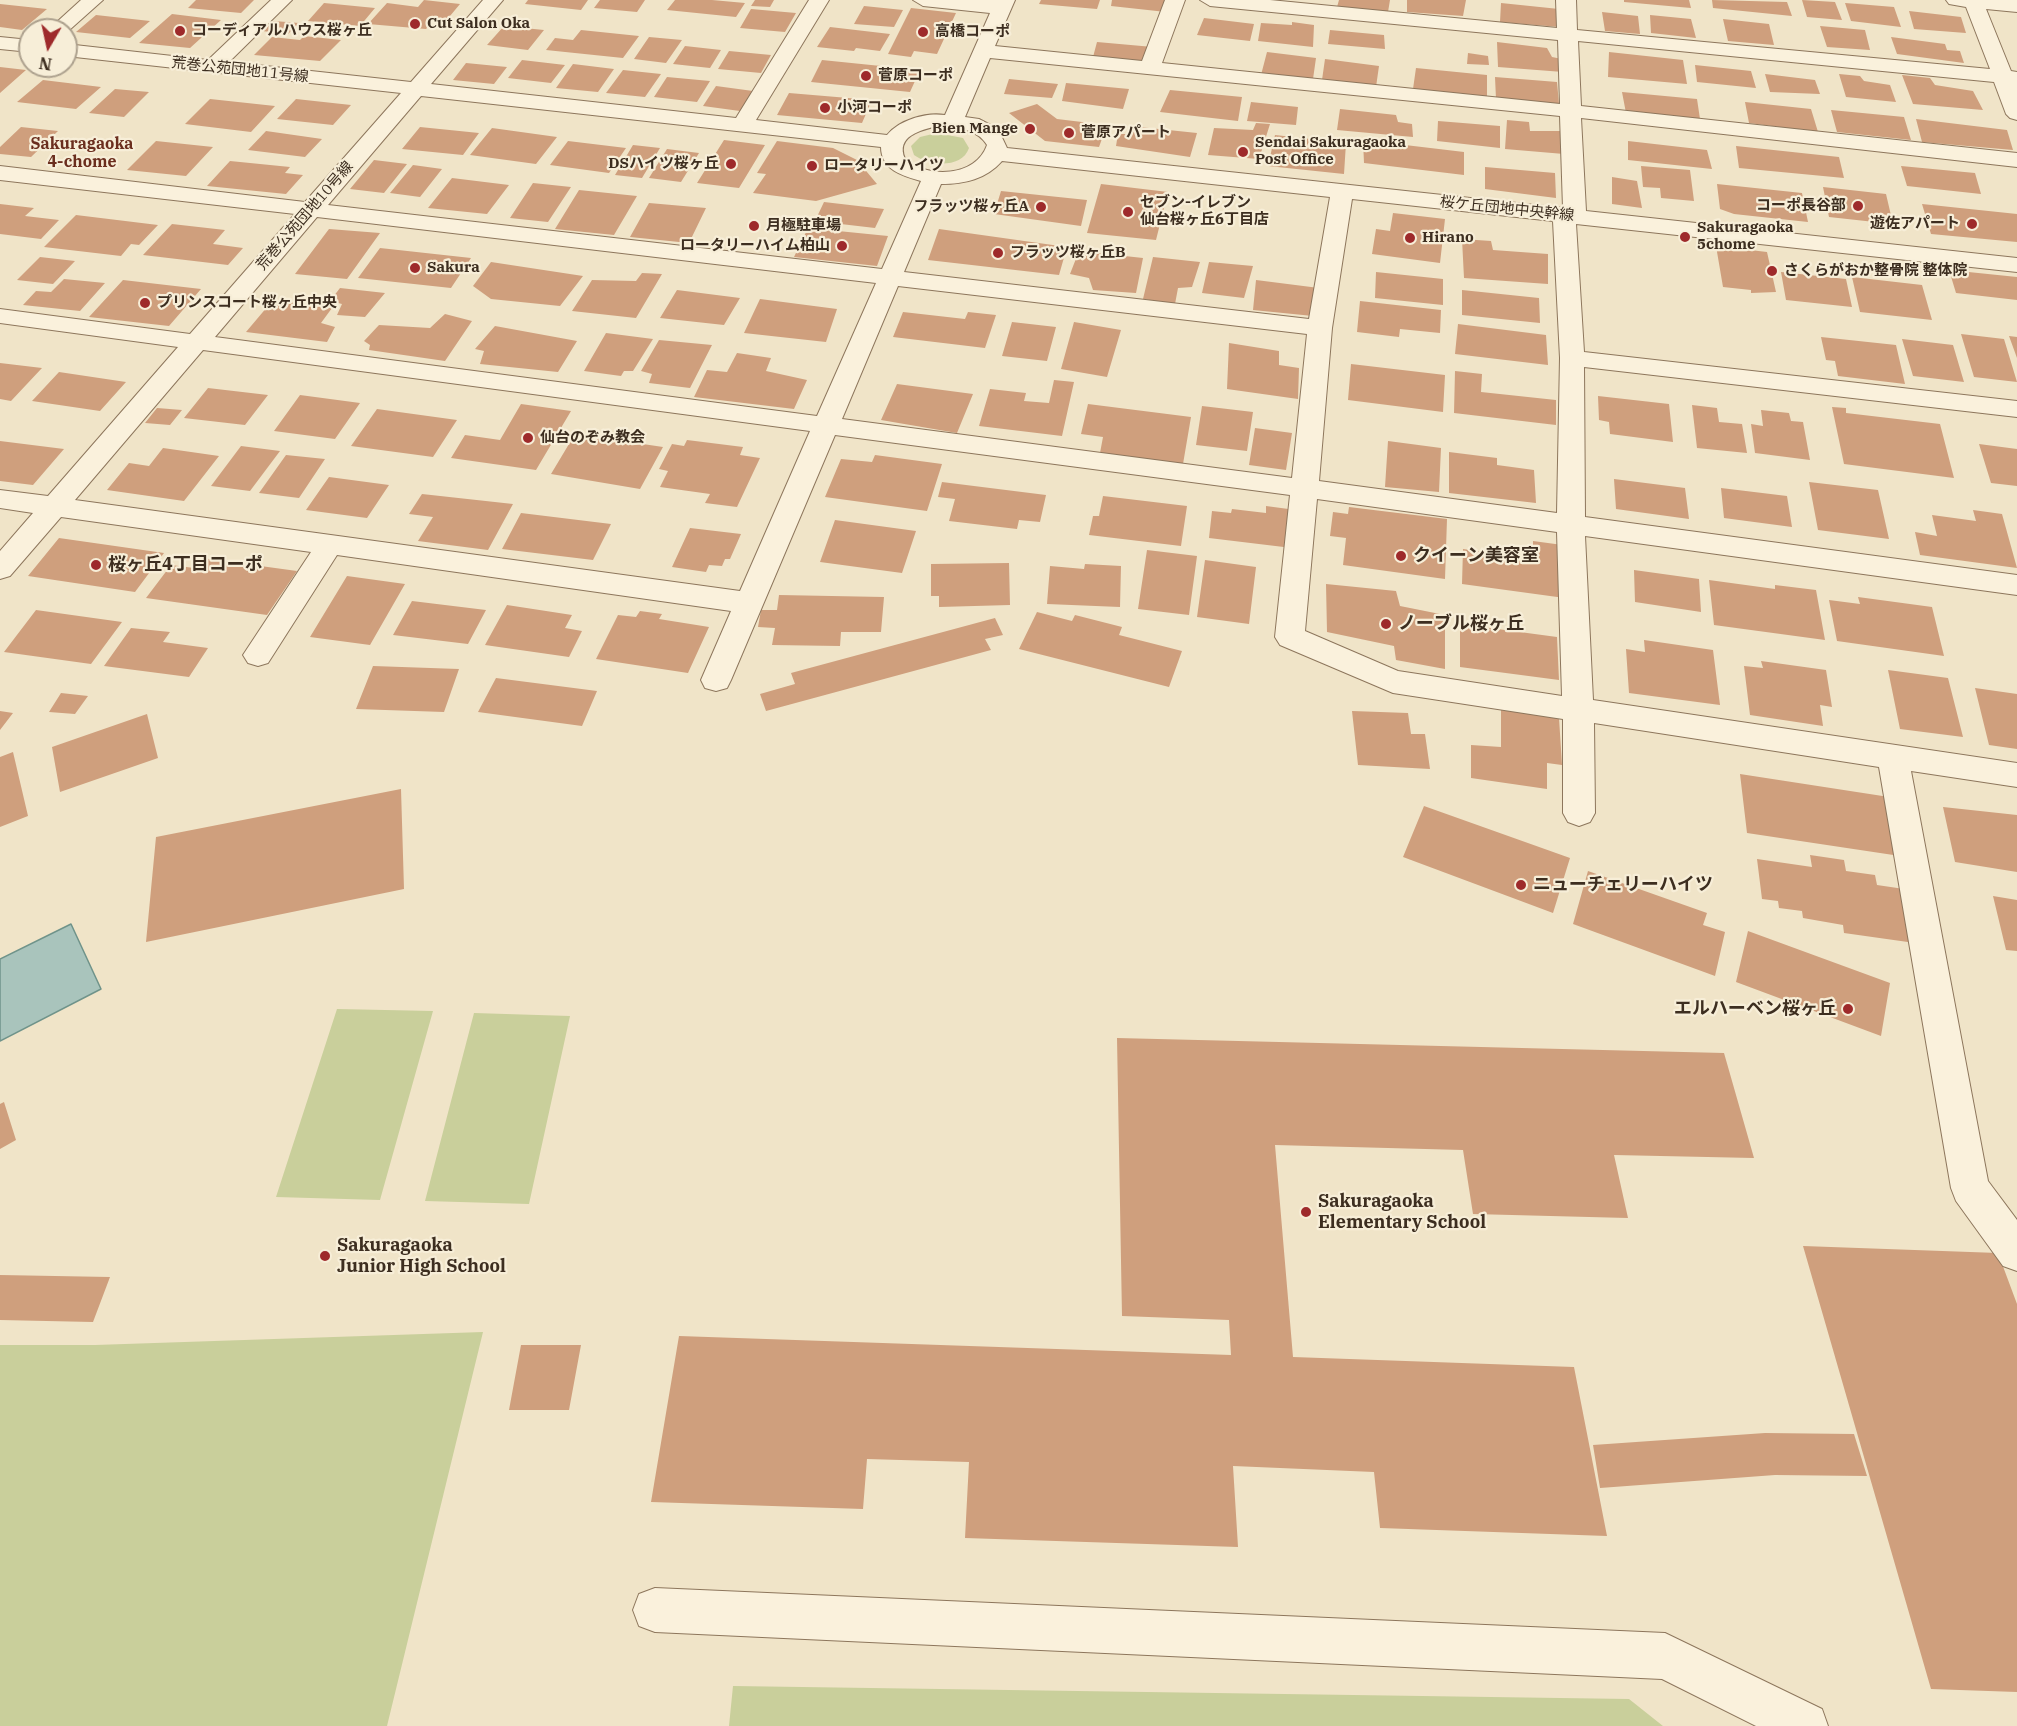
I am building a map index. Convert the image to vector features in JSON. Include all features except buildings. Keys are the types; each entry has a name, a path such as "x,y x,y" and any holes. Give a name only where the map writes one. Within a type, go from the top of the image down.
{"street":[{"path":"72,18 93,0"},
{"path":"212,67 282,0"},
{"name":"荒巻公苑団地10号線","path":"0,568 493,0"},
{"path":"742,126 819,0"},
{"path":"924,0 1003,4 953,121"},
{"path":"1150,68 1175,0"},
{"path":"1210,0 2010,78"},
{"path":"1566,0 1571,111 1571,525 1578,709 1579,813"},
{"path":"1952,0 2017,6"},
{"path":"1973,1 2010,78 2017,114"},
{"path":"0,43 18,45"},
{"name":"荒巻公苑団地11号線","path":"78,51 892,142"},
{"path":"983,51 1571,111 2017,160"},
{"path":"953,121 976,126 993,136 998,145 998,154 982,170 950,178 933,178 903,168 894,161 891,152 892,142 898,134 922,123 953,121"},
{"name":"桜ケ丘団地中央幹線","path":"998,154 2017,266"},
{"path":"0,173 891,275 1320,328"},
{"path":"716,680 933,178"},
{"path":"1341,192 1320,328 1290,637 1393,682 2017,775"},
{"path":"0,316 2017,585"},
{"path":"1572,358 2017,409"},
{"path":"0,499 749,603"},
{"path":"258,655 330,544"},
{"path":"1893,757 1970,1188 2017,1252"},
{"path":"655,1610 1665,1656 1805,1726"}],"green space":[{"path":"937,133 963,138 969,148 965,155 960,160 944,164 928,162 914,155 911,146 920,137"},
{"path":"337,1009 433,1011 380,1200 276,1197"},
{"path":"474,1013 570,1016 529,1204 425,1201"},
{"path":"483,1332 387,1726 0,1726 0,1345 95,1345"},
{"path":"733,1686 1629,1699 1663,1726 729,1726"}],"water":[{"path":"71,924 101,989 0,1041 0,959"}],"place":[{"name":"Cut Salon Oka","path":"415,24"},
{"name":"コーディアルハウス桜ヶ丘","path":"180,31"},
{"name":"高橋コーポ","path":"923,32"},
{"name":"菅原コーポ","path":"866,76"},
{"name":"小河コーポ","path":"825,108"},
{"name":"Bien Mange","path":"1030,129"},
{"name":"菅原アパート","path":"1069,133"},
{"name":"Sendai Sakuragaoka Post Office","path":"1243,152"},
{"name":"DSハイツ桜ヶ丘","path":"731,164"},
{"name":"ロータリーハイツ","path":"812,166"},
{"name":"コーポ長谷部","path":"1858,206"},
{"name":"フラッツ桜ヶ丘A","path":"1041,207"},
{"name":"セブン-イレブン 仙台桜ヶ丘6丁目店","path":"1128,212"},
{"name":"遊佐アパート","path":"1972,224"},
{"name":"月極駐車場","path":"754,226"},
{"name":"Sakuragaoka 5chome","path":"1685,237"},
{"name":"Hirano","path":"1410,238"},
{"name":"ロータリーハイム柏山","path":"842,246"},
{"name":"フラッツ桜ヶ丘B","path":"998,253"},
{"name":"Sakura","path":"415,268"},
{"name":"さくらがおか整骨院 整体院","path":"1772,271"},
{"name":"プリンスコート桜ヶ丘中央","path":"145,303"},
{"name":"仙台のぞみ教会","path":"528,438"},
{"name":"クイーン美容室","path":"1401,556"},
{"name":"桜ヶ丘4丁目コーポ","path":"96,565"},
{"name":"ノーブル桜ヶ丘","path":"1386,624"},
{"name":"ニューチェリーハイツ","path":"1521,885"},
{"name":"エルハーベン桜ヶ丘","path":"1848,1009"},
{"name":"Sakuragaoka Elementary School","path":"1306,1212"},
{"name":"Sakuragaoka Junior High School","path":"325,1256"}],"district":[{"name":"Sakuragaoka 4-chome","path":"82,153"}]}
